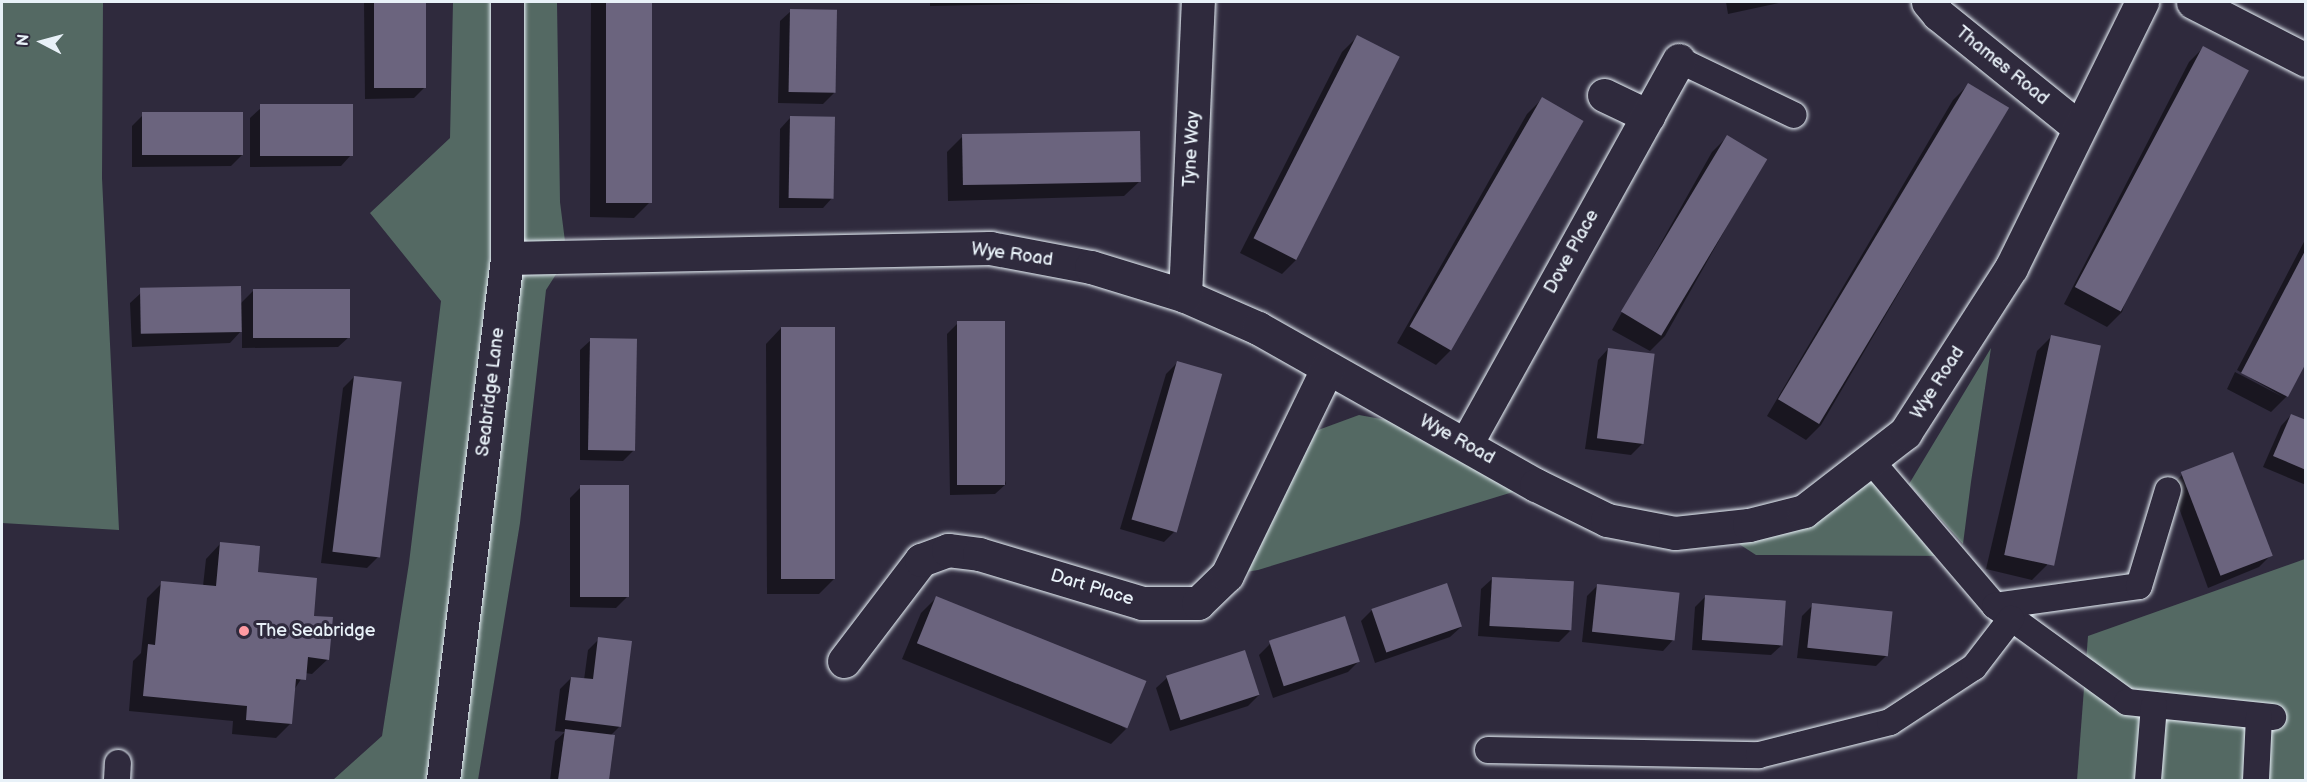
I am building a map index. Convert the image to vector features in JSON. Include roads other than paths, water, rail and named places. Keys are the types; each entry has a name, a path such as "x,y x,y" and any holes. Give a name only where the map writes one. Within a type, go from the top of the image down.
{"street":[{"name":"Seabridge Lane","path":"444,780 507,258 507,2"},
{"name":"Tyne Way","path":"1185,296 1198,2"},
{"name":"Thames Road","path":"1928,2 1938,14 2078,127"},
{"name":"Wye Road","path":"507,258 990,248 1091,267 1185,296 1258,328 1326,369 1607,520 1675,533 1749,525 1804,512 1872,462 1905,433 1993,297 2142,2"},
{"path":"2193,2 2306,60"},
{"name":"Dove Place","path":"1466,444 1679,60"},
{"path":"1604,95 1648,116"},
{"name":"Dart Place","path":"844,661 921,560 948,550 979,554 1142,603 1198,603 1227,575 1326,369"}],"lane":[{"path":"1679,60 1794,116"},
{"path":"1872,462 2003,613 2127,702 2266,717 2256,780"},
{"path":"2003,613 2139,586 2168,490"},
{"path":"1488,750 1770,752 1890,722 1974,667 2003,613"},
{"path":"2148,780 2154,705"}],"place":[{"name":"The Seabridge","path":"244,631"}]}
